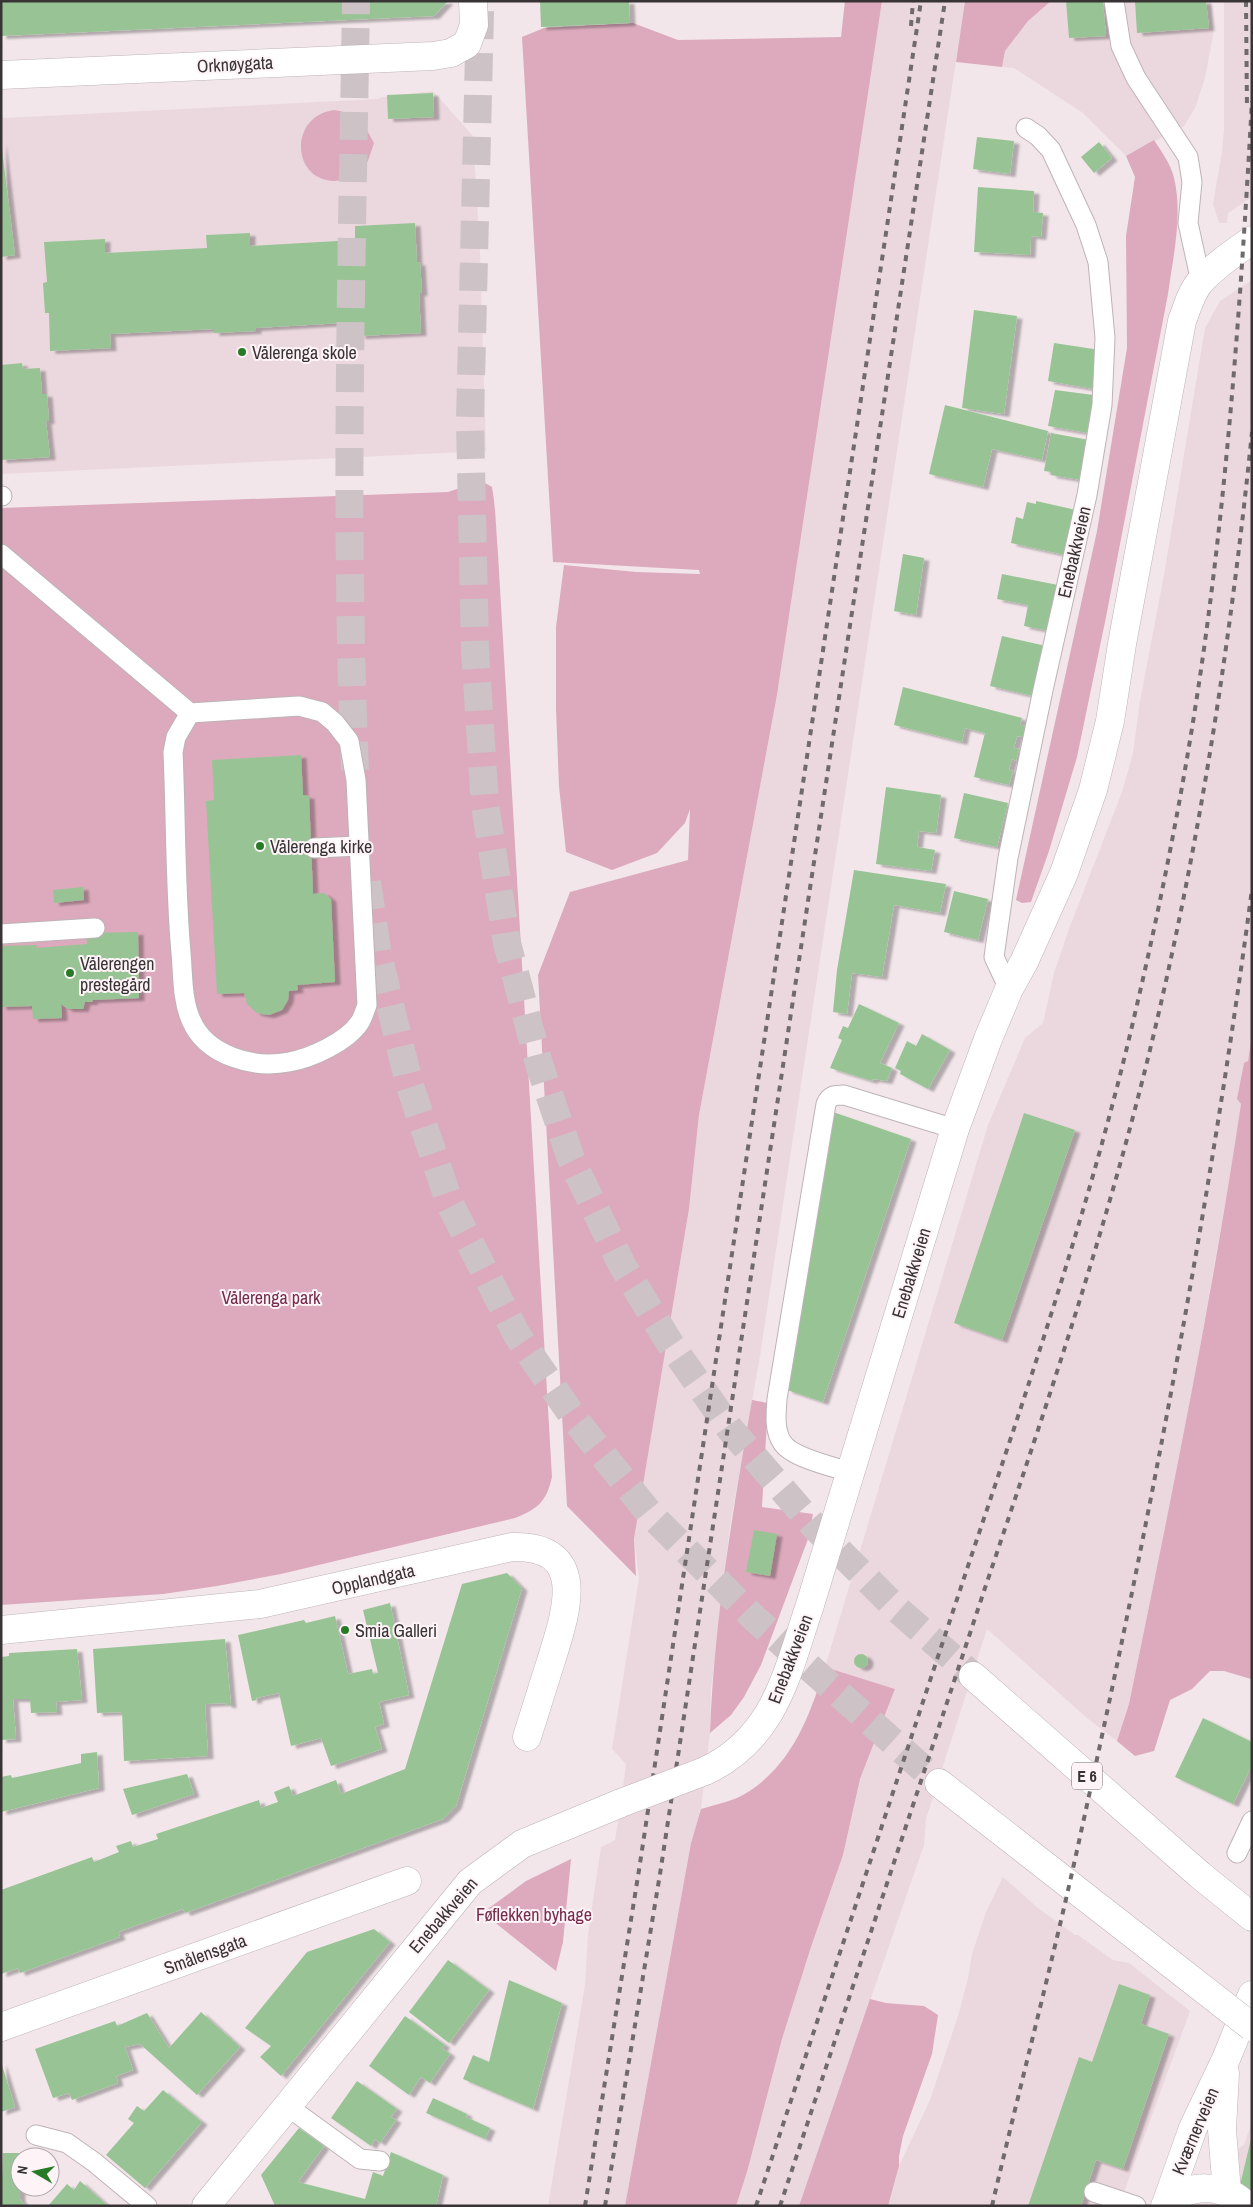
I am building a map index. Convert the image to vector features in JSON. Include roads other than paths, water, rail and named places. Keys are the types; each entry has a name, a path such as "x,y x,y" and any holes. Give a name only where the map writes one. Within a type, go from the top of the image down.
{"main road":[{"name":"Orknøygata","path":"1,75 433,56 451,53 467,44 474,25 473,1"},
{"name":"Enebakkveien","path":"206,2206 470,1882 522,1844 705,1771 737,1753 751,1740 769,1714 784,1683 810,1605 956,1129 988,1039 1064,874 1098,770 1110,721 1122,644 1178,339 1189,302 1201,282 1234,252 1252,240"},
{"name":"Opplandgata","path":"1,1630 260,1604 502,1549 527,1547 543,1551 560,1565 568,1593 564,1621 527,1737"},
{"name":"E 6","path":"973,1676 1200,1875 1252,1917"},
{"path":"939,1783 1252,2028"},
{"name":"Smålensgata","path":"1,2027 408,1881"},
{"name":"Kværnerveien","path":"1166,2205 1193,2128 1226,2059 1252,1995"},
{"name":"Kværnerveien","path":"1166,2205 1186,2192 1197,2188 1229,2188 1222,2130 1226,2059"}],"lane":[{"path":"1114,1 1121,46 1136,78 1188,157 1192,182 1188,223 1201,282"},
{"name":"Enebakkveien","path":"1009,990 994,957 1007,867 1043,690 1088,495 1102,405 1105,338 1098,262 1086,225 1051,150 1038,136 1026,128"},
{"path":"1,554 190,713 299,706 322,712 350,740 353,753 360,846 368,988 367,1005 360,1022 346,1035 322,1051 286,1062 252,1063 213,1047 203,1038 192,1022 186,1006 178,922 173,752 176,737 190,713"},
{"path":"314,848 360,846"},
{"path":"1,934 95,928"},
{"path":"850,1472 794,1453 782,1444 777,1430 777,1399 826,1104 833,1095 844,1095 956,1129"},
{"path":"1237,1853 1252,1821"},
{"path":"286,2106 360,2159 380,2161"},
{"path":"36,2135 67,2144 94,2162 147,2206"},
{"path":"1094,2192 1136,2206"}],"tunnel":[{"path":"355,770 349,482 356,1"},
{"path":"480,11 470,421 475,650 485,805 507,943 539,1064 571,1159 622,1265 671,1345 730,1429 814,1526 896,1608 973,1676"},
{"path":"367,882 378,955 409,1083 450,1204 517,1335 576,1421 649,1513 754,1618 939,1783"}],"railway":[{"path":"911,26 913,1"},
{"path":"585,2206 639,1870 921,1"},
{"path":"605,2206 660,1874 945,1"},
{"path":"1246,1 1247,109"},
{"path":"756,2206 1059,1288 1100,1149 1136,1009 1176,822 1206,634 1222,501 1234,368 1252,101"},
{"path":"780,2206 1055,1377 1121,1161 1158,1016 1189,871 1225,652 1252,432"},
{"path":"992,2206 1071,1879 1131,1598 1198,1244 1252,889"}],"place":[{"name":"Vålerenga skole","path":"242,352"},
{"name":"Vålerenga kirke","path":"260,846"},
{"name":"Vålerengen prestegård","path":"70,973"},
{"name":"Smia Galleri","path":"345,1630"}],"park label":[{"name":"Vålerenga park","path":"271,1297"},
{"name":"Føflekken byhage","path":"534,1914"}]}
